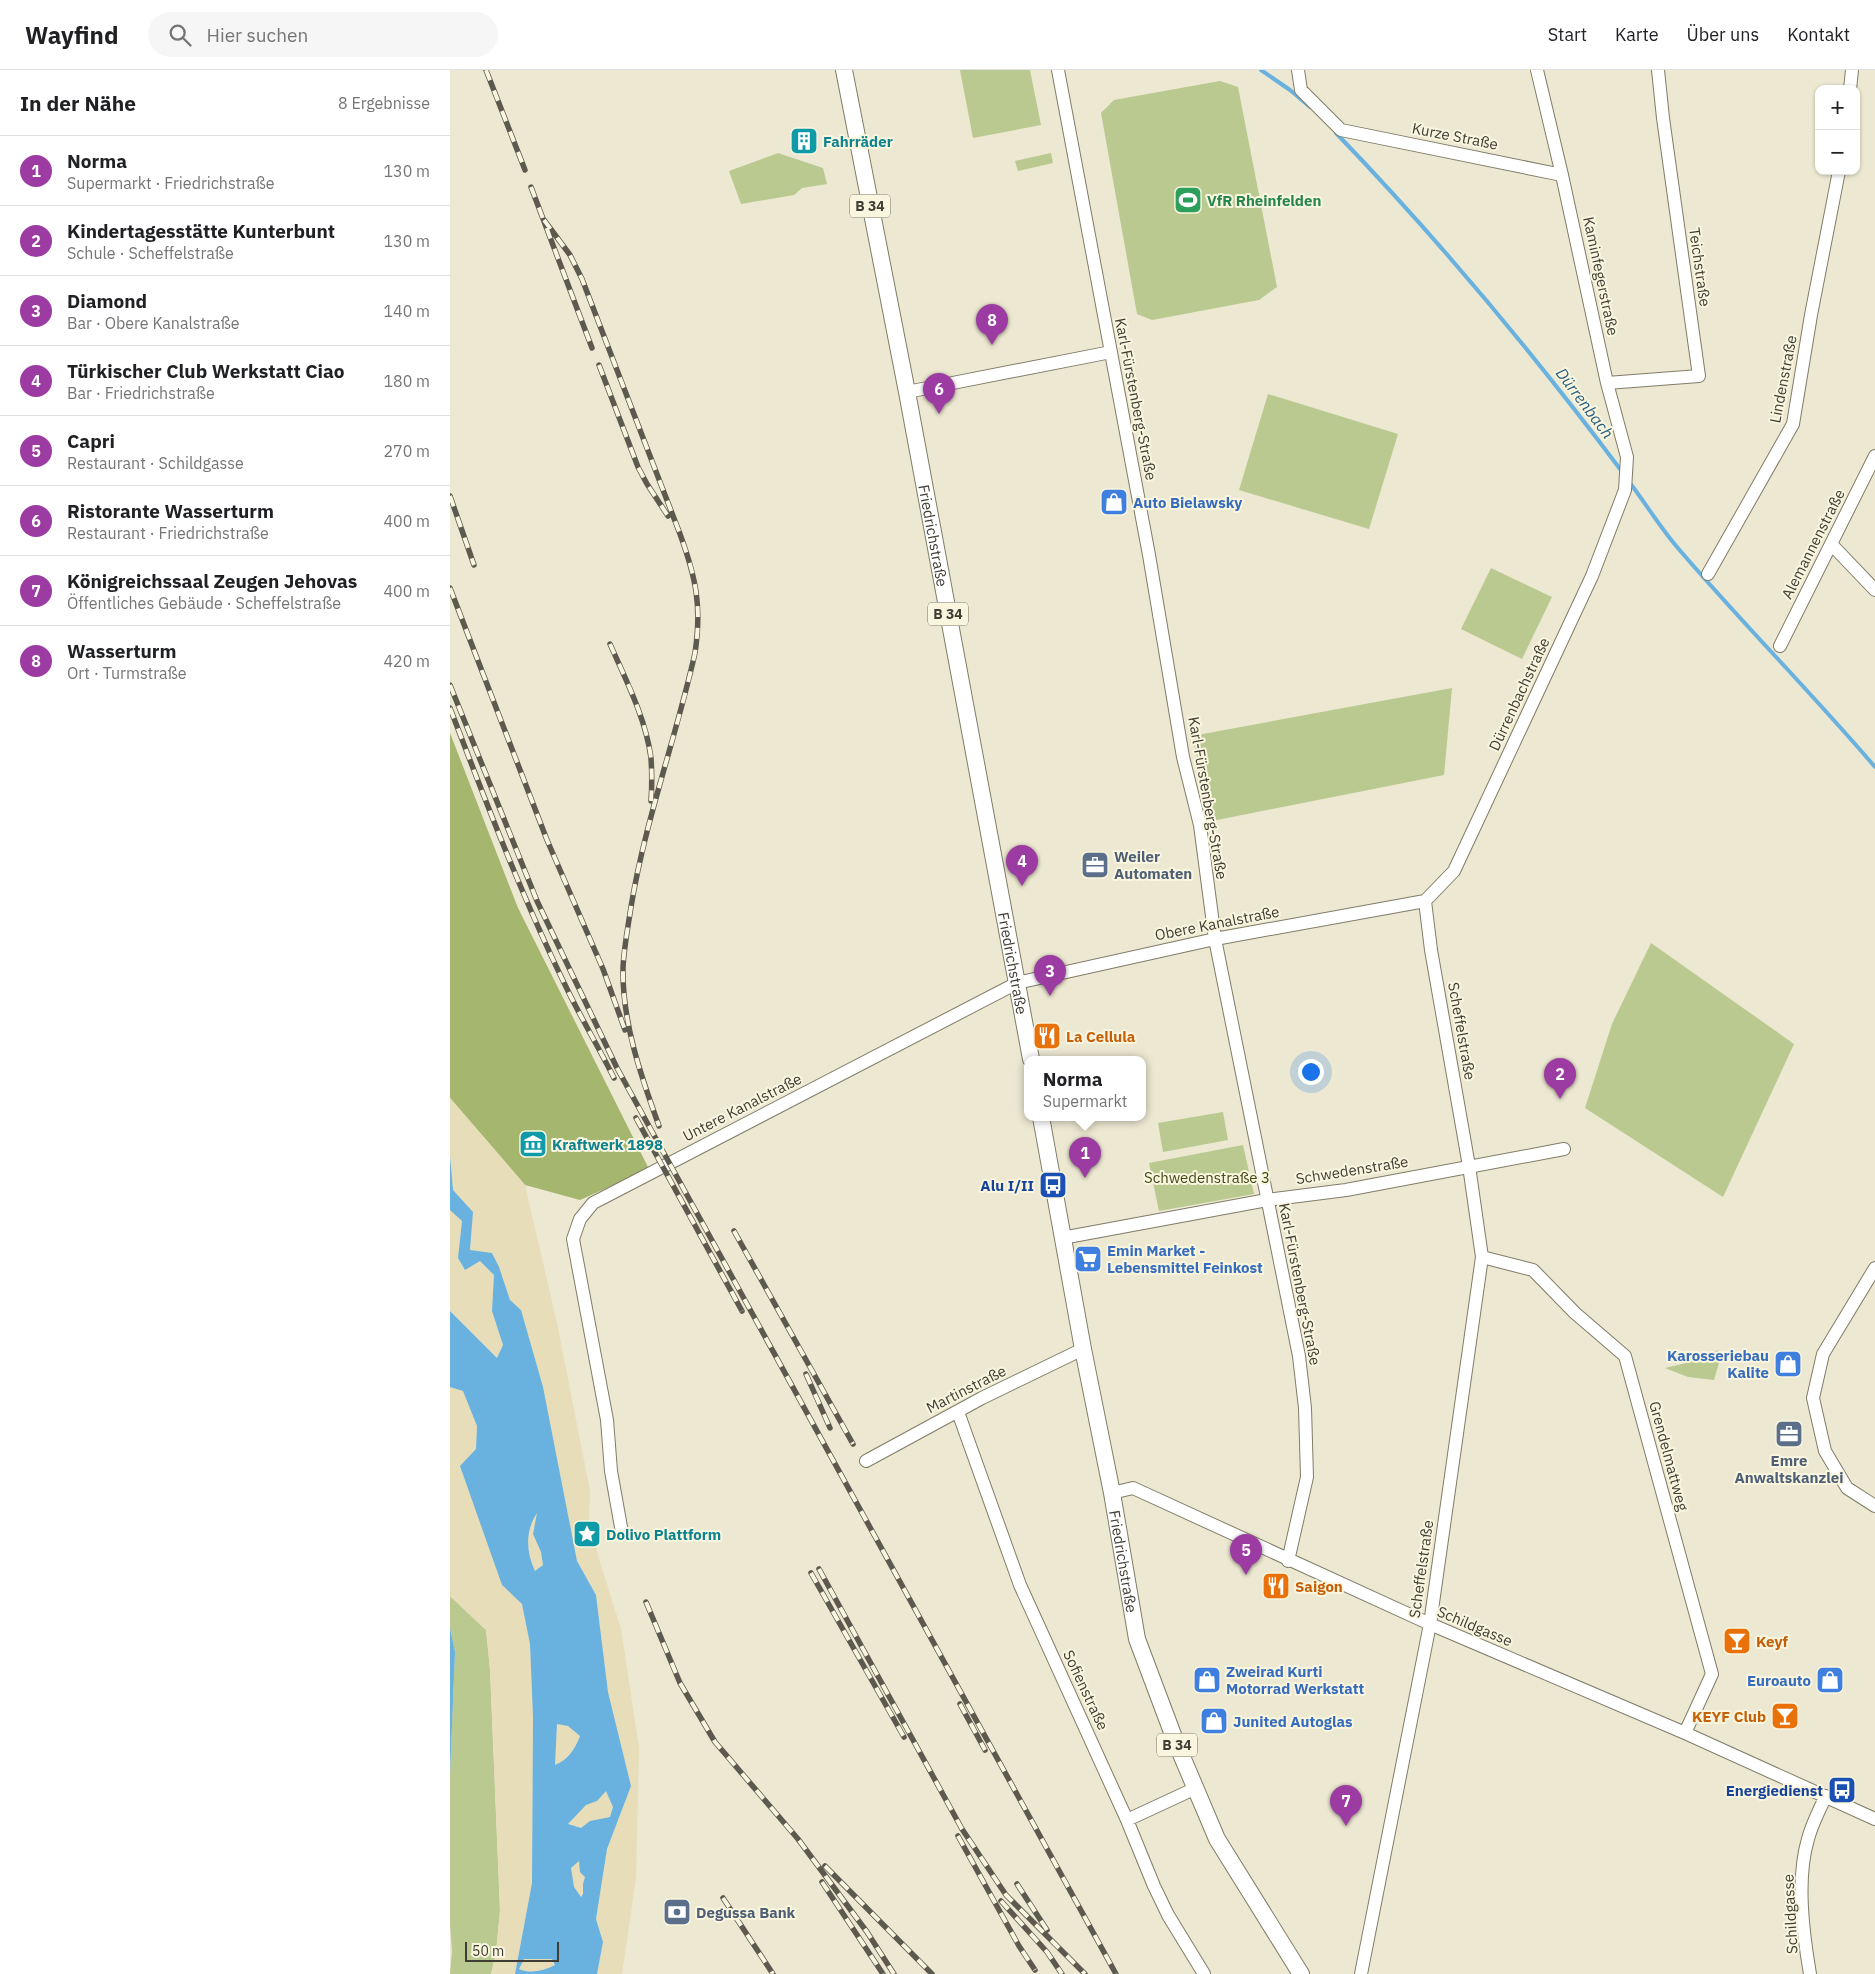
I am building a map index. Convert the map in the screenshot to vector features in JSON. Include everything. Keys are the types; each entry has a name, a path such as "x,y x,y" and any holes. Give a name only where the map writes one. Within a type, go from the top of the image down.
{"main road":[{"name":"Friedrichstraße","path":"844,70 907,392 1029,1056"},
{"name":"Friedrichstraße","path":"1042,1121 1062,1238 1112,1493 1137,1638 1175,1740 1218,1839 1301,1974"}],"street":[{"name":"Karl-Fürstenberg-Straße","path":"1058,70 1149,555 1183,757 1200,825 1215,939 1266,1200 1299,1356 1304,1408 1307,1477 1288,1561"},
{"name":"Kurze Straße","path":"1298,70 1301,90 1341,130 1562,174"},
{"name":"Kaminfegerstraße","path":"1537,70 1562,174 1607,383 1627,456 1625,490"},
{"name":"Teichstraße","path":"1607,383 1699,376 1664,128 1658,70"},
{"path":"1850,85 1852,70"},
{"name":"Lindenstraße","path":"1708,574 1793,424 1811,315 1838,175"},
{"path":"907,392 1111,352"},
{"name":"Alemannenstraße","path":"1780,646 1875,456"},
{"name":"Dürrenbachstraße","path":"1425,900 1454,871 1592,576 1625,490"},
{"path":"1832,545 1875,590"},
{"name":"Obere Kanalstraße","path":"1017,983 1215,939 1425,900"},
{"name":"Scheffelstraße","path":"1361,1974 1430,1624 1482,1257 1469,1166 1431,950 1425,900"},
{"name":"Untere Kanalstraße","path":"621,1527 611,1471 607,1420 573,1239 580,1219 593,1203 1017,983"},
{"path":"1469,1166 1564,1148"},
{"name":"Schwedenstraße","path":"1062,1238 1266,1200 1346,1190 1469,1166"},
{"name":"Grendelmattweg","path":"1482,1257 1533,1270 1575,1313 1625,1356 1712,1674 1685,1733"},
{"path":"1875,1268 1823,1354 1813,1398 1825,1451 1847,1488 1875,1506"},
{"name":"Martinstraße","path":"866,1461 1083,1349"},
{"name":"Sofienstraße","path":"958,1412 1020,1585 1128,1820 1154,1886 1168,1915 1204,1974"},
{"name":"Schildgasse","path":"1112,1493 1134,1488 1288,1561 1685,1733 1875,1819"},
{"path":"1128,1820 1196,1788"},
{"name":"Schildgasse","path":"1810,1974 1804,1925 1802,1878 1807,1840 1826,1796"}],"green space":[{"path":"960,70 1030,70 1041,125 973,138"},
{"name":"VfR Rheinfelden","path":"1220,81 1238,87 1277,287 1259,300 1152,320 1137,314 1101,113 1114,100"},
{"path":"778,153 823,168 827,184 802,188 794,195 741,204 729,171"},
{"path":"1051,153 1053,163 1018,171 1015,161"},
{"path":"1268,394 1398,434 1369,529 1239,490"},
{"path":"1491,568 1552,597 1522,659 1461,629"},
{"path":"1452,688 1444,775 1212,821 1192,736"},
{"path":"450,733 518,908 649,1169 580,1200 525,1185 450,1098"},
{"path":"1651,943 1794,1044 1723,1197 1585,1108 1612,1024"},
{"path":"1223,1112 1228,1140 1163,1152 1158,1123"},
{"name":"Schwedenstraße 3","path":"1243,1145 1254,1194 1159,1211 1149,1163"},
{"path":"1718,1350 1721,1356 1714,1380 1688,1377 1665,1368 1699,1360"},
{"path":"450,1596 486,1630 490,1669 500,1910 496,1953 491,1974 450,1974 452,1951 450,1925 450,1774 455,1652 450,1628"}],"sand":[{"path":"450,1098 525,1185 557,1323 590,1491 589,1517 599,1559 621,1629 639,1748 636,1878 622,1974 597,1974 603,1942 596,1919 607,1849 631,1786 608,1692 596,1595 577,1561 521,1310 510,1300 499,1267 470,1250 473,1212 453,1190 450,1156"},
{"path":"450,1210 462,1221 458,1258 464,1270 480,1261 494,1275 492,1311 503,1345 497,1358 450,1311"},
{"path":"450,1387 463,1391 477,1426 476,1449 502,1585 522,1604 530,1644 533,1717 532,1883 515,1974 491,1974 496,1953 500,1910 490,1669 486,1630 450,1596"},
{"path":"538,1511 533,1534 541,1552 543,1565 535,1571 528,1540 531,1526"},
{"path":"557,1724 568,1726 580,1736 570,1754 555,1765"},
{"path":"606,1790 613,1807 610,1817 590,1821 581,1828 568,1824 586,1805 597,1801"},
{"path":"579,1860 585,1877 581,1897 574,1887 571,1868"},
{"path":"524,1959 552,1959 555,1965 537,1971 524,1971 519,1969"}],"water":[{"path":"450,1156 453,1190 473,1212 470,1250 492,1253 499,1267 510,1300 521,1310 543,1387 577,1561 596,1595 608,1692 631,1786 607,1849 596,1919 603,1942 597,1974 515,1974 532,1883 533,1717 530,1644 522,1604 502,1585 460,1466 476,1449 477,1426 463,1391 450,1387 450,1311 497,1358 503,1345 492,1311 494,1275 480,1261 465,1270 458,1258 462,1221 450,1210","holes":["537,1513 533,1534 541,1552 543,1565 535,1571 528,1542 533,1520","557,1724 568,1726 580,1736 570,1754 555,1765","606,1791 613,1807 610,1817 590,1821 581,1828 568,1824 586,1805 597,1801","579,1861 580,1872 585,1877 581,1897 574,1887 571,1868","524,1959 552,1959 555,1965 546,1969 528,1971 519,1969"]},
{"path":"450,1628 455,1652 450,1774"}],"waterway":[{"name":"Dürrenbach","path":"1261,70 1290,90 1310,107"},
{"name":"Dürrenbach","path":"1336,133 1485,298 1623,473"},
{"name":"Dürrenbach","path":"1630,483 1677,547 1875,767"}],"railway":[{"path":"486,70 525,170"},
{"path":"531,187 592,348"},
{"path":"544,220 570,255 582,279 680,534 694,579 698,606 695,653 644,843 631,907 623,968 629,1029 639,1068 659,1126"},
{"path":"599,365 638,467 668,516"},
{"path":"450,496 474,565"},
{"path":"450,588 547,840 603,969 625,1030"},
{"path":"610,644 635,700 645,729 651,758 651,801"},
{"path":"450,685 537,901 617,1068 1116,1974"},
{"path":"450,708 492,817 537,925 570,995 614,1078"},
{"path":"636,1118 742,1311"},
{"path":"734,1231 853,1444"},
{"path":"806,1374 830,1428"},
{"path":"819,1569 962,1829 1006,1895 1085,1974"},
{"path":"811,1573 904,1737"},
{"path":"646,1602 680,1683 715,1742 798,1839 867,1932 894,1974"},
{"path":"960,1704 985,1750"},
{"path":"958,1836 1019,1946 1035,1970"},
{"path":"825,1866 932,1974"},
{"path":"822,1882 883,1974"},
{"path":"1017,1884 1047,1930"},
{"path":"723,1898 773,1974"},
{"path":"1001,1901 1047,1952 1062,1974"}],"place":[{"name":"Fahrräder","path":"804,141"},
{"name":"VfR Rheinfelden","path":"1188,200"},
{"name":"Wasserturm","path":"992,345"},
{"name":"Ristorante Wasserturm","path":"939,414"},
{"name":"Auto Bielawsky","path":"1114,502"},
{"name":"Weiler Automaten","path":"1095,865"},
{"name":"Türkischer Club Werkstatt Ciao","path":"1022,886"},
{"name":"Diamond","path":"1050,996"},
{"name":"La Cellula","path":"1047,1036"},
{"name":"Kindertagesstätte Kunterbunt","path":"1560,1099"},
{"name":"Kraftwerk 1898","path":"533,1144"},
{"name":"Norma","path":"1085,1178"},
{"name":"Alu I/II","path":"1053,1185"},
{"name":"Emin Market - Lebensmittel Feinkost","path":"1088,1259"},
{"name":"Karosseriebau Kalite","path":"1788,1364"},
{"name":"Emre Anwaltskanzlei","path":"1789,1434"},
{"name":"Dolivo Plattform","path":"587,1534"},
{"name":"Capri","path":"1246,1575"},
{"name":"Saigon","path":"1276,1586"},
{"name":"Keyf","path":"1737,1641"},
{"name":"Zweirad Kurti Motorrad Werkstatt","path":"1207,1680"},
{"name":"Euroauto","path":"1830,1680"},
{"name":"KEYF Club","path":"1785,1716"},
{"name":"Junited Autoglas","path":"1214,1721"},
{"name":"Energiedienst","path":"1842,1790"},
{"name":"Königreichssaal Zeugen Jehovas","path":"1346,1826"},
{"name":"Degussa Bank","path":"677,1912"}]}
